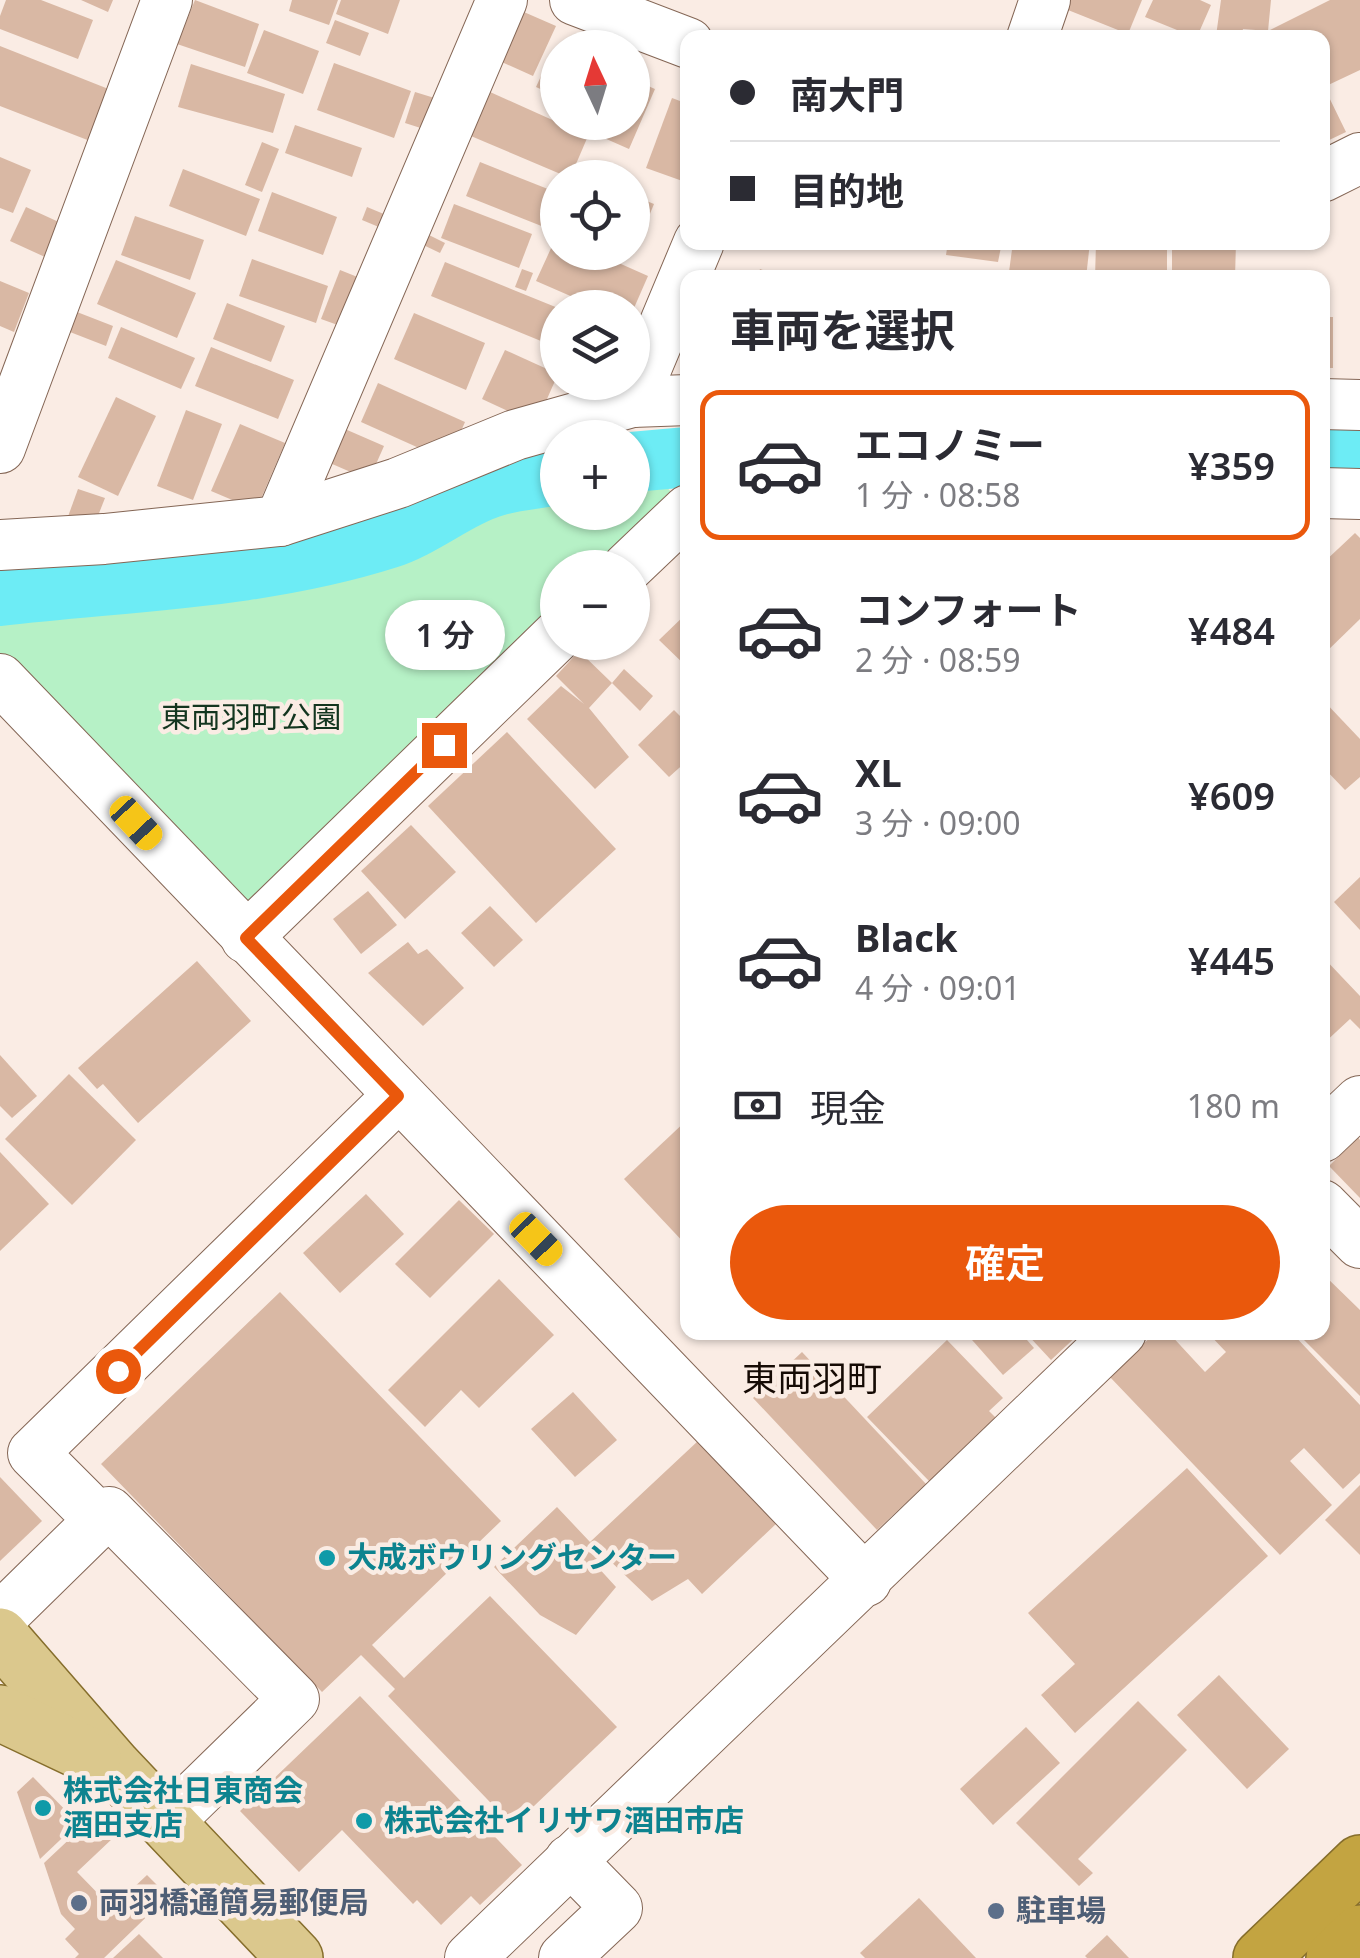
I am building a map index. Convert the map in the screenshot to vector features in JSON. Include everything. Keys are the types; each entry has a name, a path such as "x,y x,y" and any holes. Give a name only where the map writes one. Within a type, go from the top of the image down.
{"highway":[{"path":"1261,1958 1360,1863"},
{"path":"1334,1958 1360,1933"}],"main road":[{"path":"0,1636 114,1767 295,1958"},
{"path":"0,1712 114,1767"}],"street":[{"path":"0,448 166,0"},
{"path":"280,521 502,0"},
{"path":"575,0 680,40"},
{"path":"1035,30 1045,0"},
{"path":"1330,173 1360,158"},
{"path":"632,402 680,289"},
{"path":"0,545 280,521 398,483 515,435 632,402 680,400"},
{"path":"1330,404 1360,405"},
{"path":"1330,493 1360,494"},
{"path":"650,551 680,530"},
{"path":"246,938 540,652"},
{"path":"0,679 866,1580"},
{"path":"100,1520 33,1453 398,1096"},
{"path":"1330,1130 1360,1101"},
{"path":"1330,1213 1360,1243"},
{"path":"470,1958 1113,1340"},
{"path":"0,1618 109,1512 294,1699 167,1824"},
{"path":"564,1958 616,1908 570,1860"}],"green space":[{"name":"東両羽町公園","path":"662,468 665,485 679,501 650,529 650,470"},
{"name":"東両羽町公園","path":"540,487 540,530 649,530 628,550 540,550 540,634 245,917 0,657 0,602 210,584 390,546 499,493"}],"building":[{"path":"6,0 41,0 93,20 78,59 0,29"},
{"path":"81,0 113,0 108,12"},
{"path":"195,0 259,24 245,67 177,44"},
{"path":"292,0 338,0 329,25 289,11"},
{"path":"341,0 400,0 388,34 336,14"},
{"path":"1066,0 1142,0 1130,30 1118,30 1063,8"},
{"path":"1153,0 1200,0 1211,5 1200,30 1177,30 1145,17"},
{"path":"1221,0 1271,0 1268,30 1217,30"},
{"path":"1330,0 1360,0 1360,70 1330,84 1330,30 1270,30"},
{"path":"517,9 556,26 554,30 540,30 540,61 533,76 495,59"},
{"path":"335,20 369,33 360,56 326,43"},
{"path":"264,30 319,51 303,94 247,73"},
{"path":"0,46 111,90 90,141 0,106"},
{"path":"334,63 411,91 394,138 317,110"},
{"path":"191,64 285,94 273,133 178,107"},
{"path":"479,87 540,114 540,140 586,140 578,160 540,160 540,165 459,131"},
{"path":"415,92 441,100 430,131 405,123"},
{"path":"672,98 680,101 680,180 650,169 649,160"},
{"path":"1330,99 1346,132 1330,140"},
{"path":"295,125 362,148 352,177 285,153"},
{"path":"609,140 633,140 629,149"},
{"path":"262,142 279,149 262,192 245,185"},
{"path":"0,157 31,170 13,213 0,208"},
{"path":"480,162 540,186 540,225 466,196"},
{"path":"183,169 260,199 246,236 169,206"},
{"path":"272,192 337,217 323,255 258,231"},
{"path":"454,204 532,234 519,268 441,238"},
{"path":"26,207 61,223 45,257 10,241"},
{"path":"367,207 391,217 386,230 362,220"},
{"path":"135,216 204,240 190,280 121,255"},
{"path":"421,231 445,243 440,253 415,241"},
{"path":"947,250 1000,250 998,262 946,255"},
{"path":"1012,250 1089,250 1087,270 1009,270"},
{"path":"1096,250 1167,250 1167,270 1095,270"},
{"path":"1172,250 1236,250 1235,270 1172,270"},
{"path":"252,259 328,286 316,323 239,296"},
{"path":"116,260 196,293 177,338 97,304"},
{"path":"445,262 540,301 540,341 431,296"},
{"path":"522,269 533,273 526,291 515,287"},
{"path":"340,270 365,280 346,328 321,319"},
{"path":"541,270 634,270 648,276 642,290 557,290 536,281"},
{"path":"0,281 29,293 14,332 0,326"},
{"path":"227,303 285,326 271,362 213,339"},
{"path":"77,312 113,326 106,346 70,332"},
{"path":"414,313 485,343 466,390 394,359"},
{"path":"1330,317 1333,317 1330,368"},
{"path":"121,327 195,358 181,389 108,358"},
{"path":"211,347 294,380 278,419 195,386"},
{"path":"505,350 540,366 540,400 547,400 536,424 482,399"},
{"path":"378,383 465,422 448,461 361,422"},
{"path":"116,397 156,416 118,496 78,477"},
{"path":"186,410 222,424 193,500 157,486"},
{"path":"240,424 285,443 256,510 211,491"},
{"path":"338,426 384,446 369,480 323,460"},
{"path":"78,489 105,498 92,531 66,522"},
{"path":"1355,533 1360,538 1360,619 1330,648 1330,556"},
{"path":"680,620 680,660 659,640"},
{"path":"571,660 588,660 612,683 589,708 629,757 595,789 527,719 561,686 584,704 556,676"},
{"path":"624,669 653,696 640,711 612,683"},
{"path":"1330,707 1360,739 1360,777 1345,790 1330,774"},
{"path":"674,710 680,716 680,767 669,777 638,745"},
{"path":"507,732 616,849 536,923 428,806"},
{"path":"411,825 456,872 405,919 361,871"},
{"path":"1360,877 1360,930 1334,902"},
{"path":"368,891 397,925 361,954 333,919"},
{"path":"490,906 523,940 494,967 461,933"},
{"path":"408,942 418,954 427,949 464,988 423,1026 368,973"},
{"path":"197,961 251,1021 138,1123 103,1084 97,1089 78,1068"},
{"path":"1330,964 1360,996 1360,1029 1350,1019 1330,1038"},
{"path":"0,1055 37,1096 12,1118 0,1106"},
{"path":"69,1074 136,1140 72,1205 5,1139"},
{"path":"680,1126 680,1238 624,1179"},
{"path":"1358,1137 1360,1198 1330,1167"},
{"path":"0,1152 49,1204 0,1251"},
{"path":"366,1194 404,1234 340,1293 303,1253"},
{"path":"459,1200 494,1234 430,1298 395,1264"},
{"path":"499,1279 554,1335 479,1408 461,1390 425,1427 388,1390"},
{"path":"1330,1281 1360,1310 1360,1396 1304,1340 1330,1340"},
{"name":"大成ボウリングセンター","path":"280,1292 501,1521 372,1645 404,1678 490,1596 617,1727 513,1826 388,1696 395,1689 361,1655 322,1692 101,1464"},
{"path":"947,1340 1003,1398 989,1411 997,1419 930,1482 867,1417"},
{"path":"972,1340 1027,1340 1034,1348 1003,1375"},
{"path":"1032,1340 1072,1340 1051,1360"},
{"path":"1147,1340 1175,1340 1205,1372 1226,1352 1215,1340 1299,1340 1360,1405 1360,1473 1343,1489 1304,1448 1290,1461 1332,1505 1280,1555 1109,1376"},
{"path":"802,1352 926,1484 877,1530 753,1398"},
{"path":"573,1392 617,1440 575,1477 531,1429"},
{"path":"699,1440 777,1523 702,1594 688,1579 652,1601 604,1555 595,1564 616,1587 576,1635 540,1615 494,1567 557,1507 590,1542"},
{"path":"1187,1468 1268,1556 1075,1733 1041,1695 1075,1664 1028,1613"},
{"path":"0,1477 42,1521 0,1561"},
{"path":"1360,1485 1360,1555 1325,1520"},
{"path":"1219,1675 1289,1749 1247,1789 1177,1715"},
{"name":"株式会社イリサワ酒田市店","path":"360,1696 522,1865 480,1905 471,1896 441,1925 417,1900 413,1904 342,1830 299,1872 240,1811"},
{"path":"1138,1701 1187,1750 1078,1859 1093,1873 1079,1886 1016,1823"},
{"path":"1026,1727 1060,1763 993,1825 960,1789"},
{"name":"株式会社日東商会 酒田支店","path":"33,1777 78,1823 40,1859 17,1792"},
{"path":"93,1817 113,1838 77,1872 112,1908 147,1875 168,1896 104,1958 75,1958 79,1954 65,1939 75,1929 61,1914 44,1863"},
{"path":"919,1898 976,1958 865,1958 860,1953"},
{"path":"139,1934 163,1958 113,1958"},
{"path":"1107,1935 1129,1958 1085,1956"}],"waterway":[{"path":"650,460 680,458"},
{"path":"1330,459 1360,459"},
{"path":"0,596 195,577 292,563 387,539 483,491 540,478"}],"place":[{"name":"大成ボウリングセンター","path":"327,1558"},
{"name":"株式会社日東商会 酒田支店","path":"43,1808"},
{"name":"株式会社イリサワ酒田市店","path":"364,1821"},
{"name":"両羽橋通簡易郵便局","path":"79,1903"},
{"name":"駐車場","path":"996,1911"}],"district":[{"name":"東両羽町","path":"812,1379"}],"route":[{"path":"118,1371 398,1096 246,938 444,745"}]}
